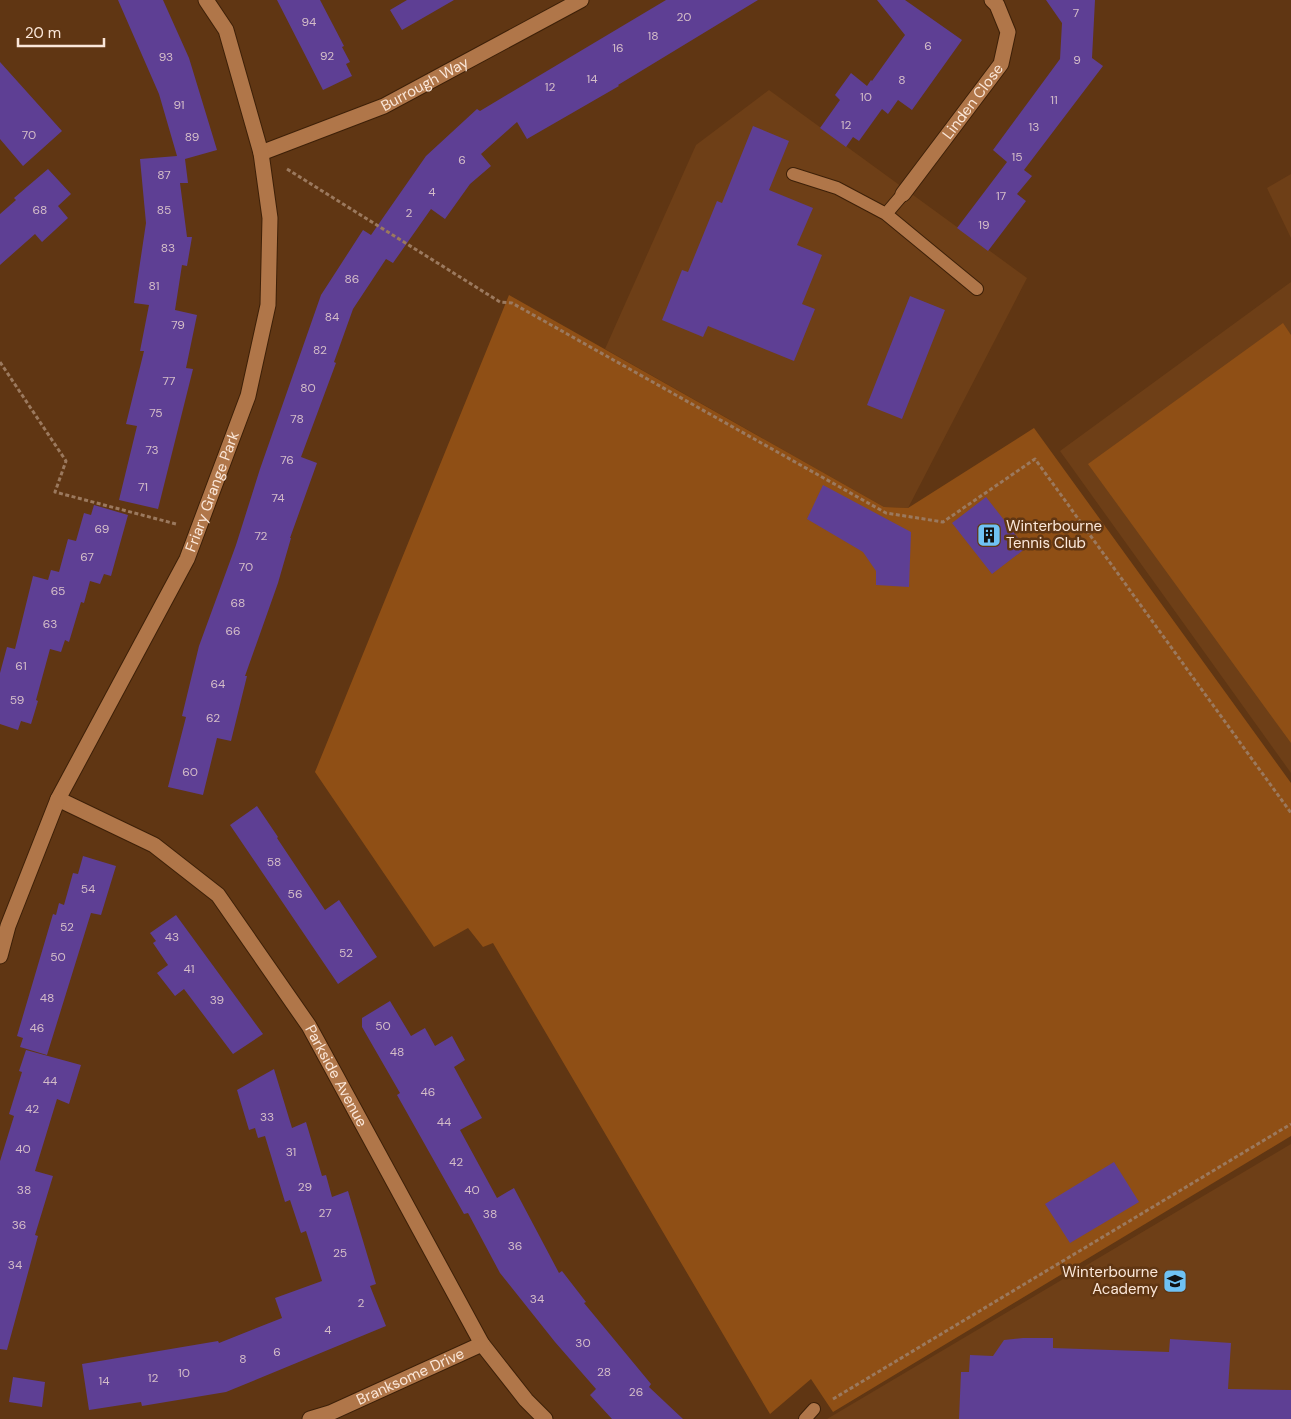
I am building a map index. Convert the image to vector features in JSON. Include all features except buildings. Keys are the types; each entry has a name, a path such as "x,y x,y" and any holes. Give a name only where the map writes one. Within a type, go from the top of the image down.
{"street":[{"name":"Friary Grange Park","path":"0,956 8,926 58,799 186,559 198,530 248,396 268,305 270,218 260,153 226,30 206,0"},
{"name":"Burrough Way","path":"260,153 384,106 581,0"},
{"name":"Linden Close","path":"903,194 1001,64 1008,32 997,5 992,0"},
{"name":"Parkside Avenue","path":"58,799 154,846 218,895 309,1026 482,1344 526,1400 545,1419"},
{"name":"Branksome Drive","path":"310,1419 330,1413 482,1344"}],"lane":[{"path":"793,174 837,188 886,214 977,289"},
{"path":"886,214 903,194"},
{"path":"805,1419 814,1408"}],"path":[{"path":"260,153 500,302 512,303 886,513 943,522 1035,459 1291,813"},
{"path":"0,362 66,461 55,492 198,530"},
{"path":"814,1408 1291,1124"}],"shaded area":[{"path":"769,90 1027,278 908,508 884,507 605,349 696,145"},
{"path":"1291,174 1291,238 1267,188"},
{"path":"1291,282 1291,773 1060,451"},
{"path":"509,295 884,507 908,508 1034,428 1291,783 1291,1136 833,1412 811,1379 770,1414 493,943 483,947 468,928 434,947 315,772"},
{"path":"1283,323 1291,335 1291,743 1088,464"},
{"name":"Winterbourne Academy","path":"1291,1144 1291,1419 827,1419"}],"place":[{"name":"Winterbourne Tennis Club","path":"989,535"},
{"name":"Winterbourne Academy","path":"1175,1281"}]}
